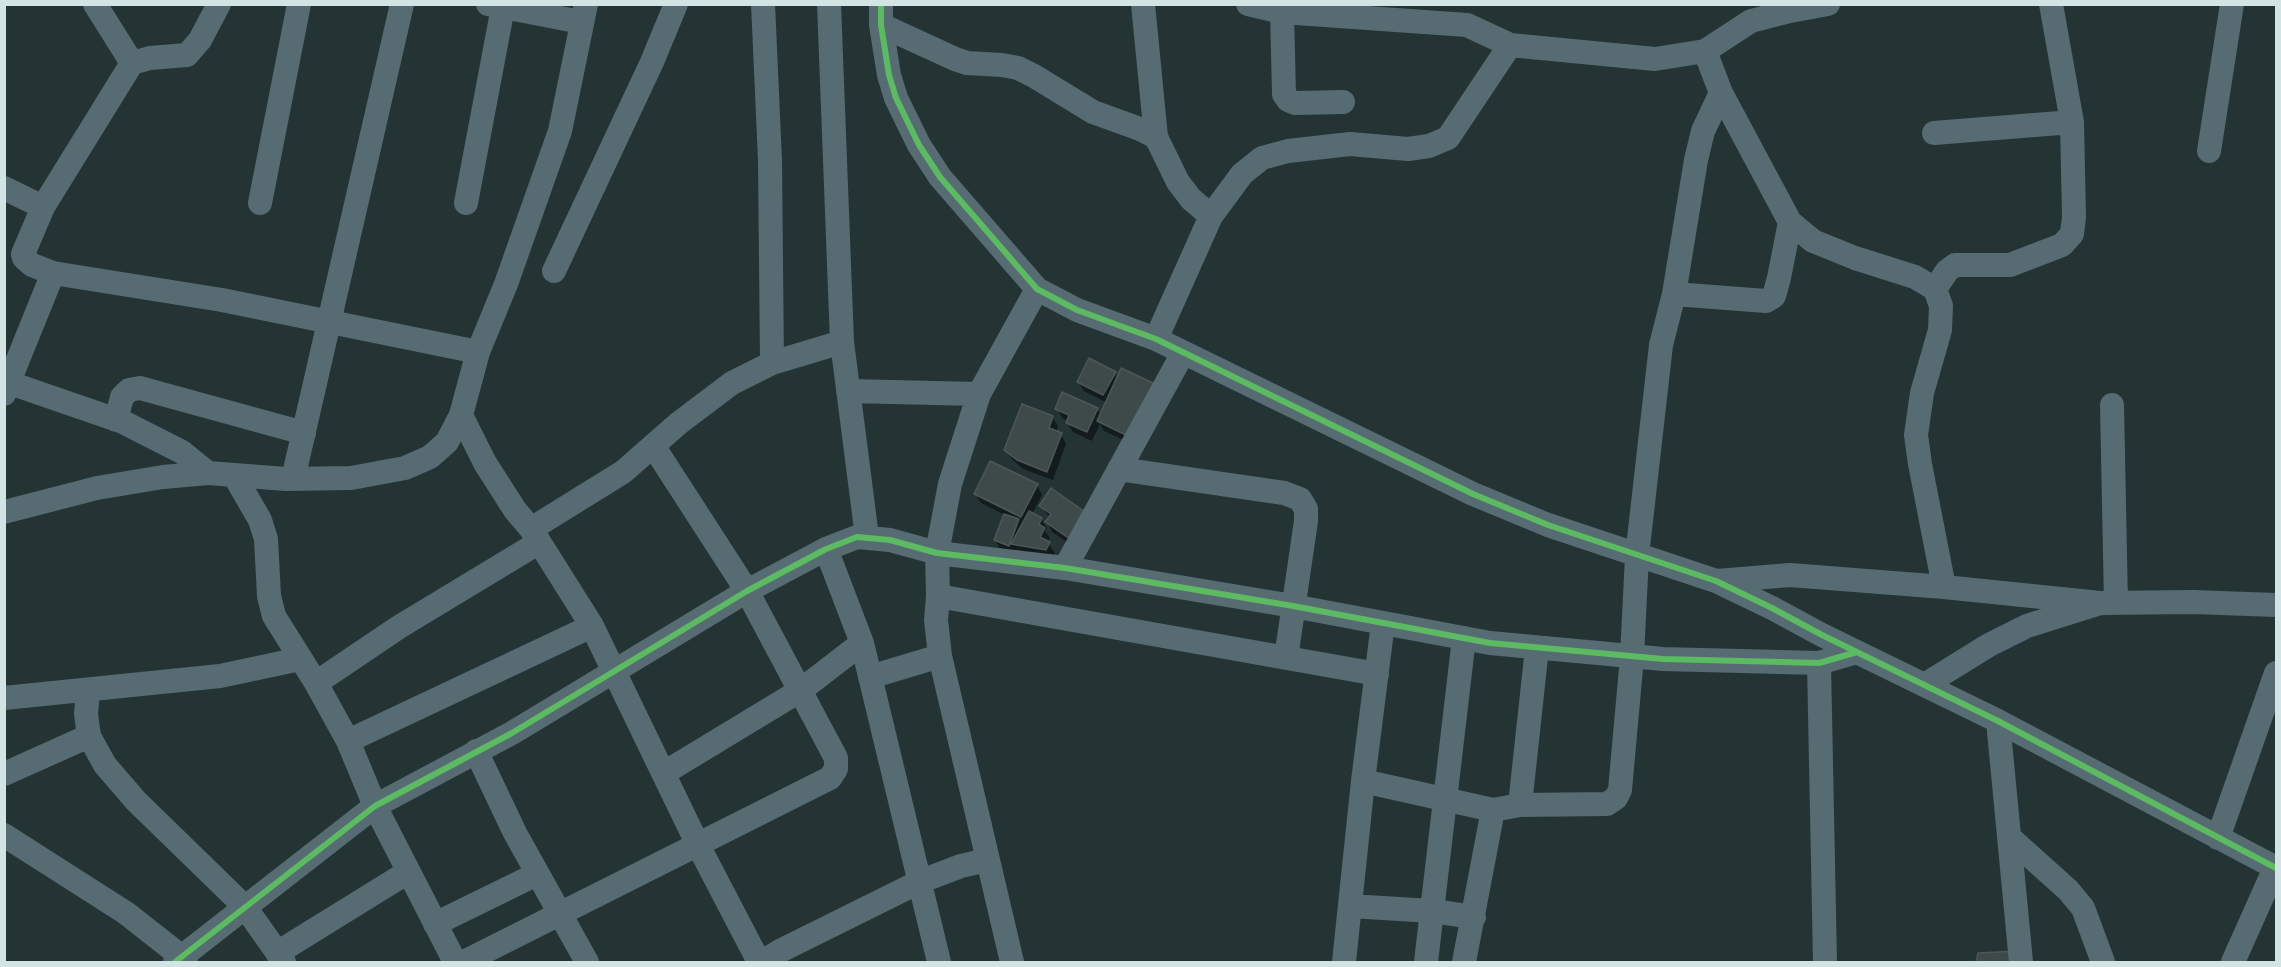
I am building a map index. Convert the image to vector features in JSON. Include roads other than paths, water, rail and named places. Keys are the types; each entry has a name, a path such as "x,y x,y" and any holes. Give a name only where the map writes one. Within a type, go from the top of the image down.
{"street":[{"path":"95,4 132,63"},
{"path":"219,4 200,40 187,55 150,57 132,63 43,207 23,254 24,258 32,265 53,273 222,300 478,352"},
{"path":"260,203 299,4"},
{"path":"293,479 331,323 402,4"},
{"path":"554,271 652,62 675,4"},
{"path":"763,4 770,160 772,363"},
{"path":"829,4 842,342 867,537"},
{"path":"1143,4 1156,137 1178,182 1191,199 1211,216"},
{"path":"1248,4 1282,12 1467,15 1510,45 1655,58 1705,51 1751,21 1789,8 1828,4"},
{"path":"1935,289 1947,271 1955,265 2010,265 2062,245 2072,234 2074,217 2072,122 2051,4"},
{"path":"2209,151 2232,4"},
{"path":"4,512 97,488 163,477 208,473 293,479 351,478 405,468 430,457 447,442 461,415 478,352 506,284 560,131 584,13 495,6 466,203"},
{"path":"1282,12 1284,94 1288,100 1295,103 1343,102"},
{"path":"881,15 955,59 967,63 1002,65 1018,69 1034,76 1093,112 1156,137"},
{"path":"881,15 889,75 896,98 919,146 940,177 1037,289 1077,310 1156,339 1473,494 1548,525 1716,581 1926,684 2276,868 2233,962"},
{"path":"1156,339 1211,216 1242,174 1262,158 1288,151 1350,144 1407,149 1429,146 1448,138 1510,45"},
{"path":"1705,51 1720,93 1790,222 1813,241 1855,258 1916,277 1935,289 1941,306 1940,330 1922,393 1916,435 1944,586"},
{"path":"1363,781 1494,810 1520,805 1607,804 1616,798 1620,790 1632,657 1636,556 1661,345 1674,294 1696,160 1703,131 1720,93"},
{"path":"1934,133 2072,122"},
{"path":"4,188 43,207"},
{"path":"1674,294 1766,301 1774,296 1790,222"},
{"path":"53,273 6,386 116,420 182,452 208,473"},
{"path":"1011,963 940,656 936,620 937,553 951,484 980,394 1037,289"},
{"path":"316,683 535,536 623,472 679,423 732,383 772,363 842,342"},
{"path":"1065,568 1183,353"},
{"path":"116,420 122,397 129,390 140,388 304,433"},
{"path":"848,391 980,394"},
{"path":"2108,603 2112,405"},
{"path":"461,415 485,463 592,626 697,843 760,963 919,882 962,866 987,860"},
{"path":"464,963 697,843 830,778 836,769 836,758 747,591 654,447"},
{"path":"1119,469 1284,493 1300,499 1306,509 1306,521 1286,658"},
{"path":"234,475 260,520 266,539 269,596 274,616 316,683 348,741 375,806 455,963"},
{"path":"5,837 126,913 181,961 245,907 375,806 512,733 747,591 826,549 857,537 890,540 937,553 1065,568 1293,606 1490,643 1663,659 1819,663 1857,651"},
{"path":"826,549 862,643 939,963"},
{"path":"1716,581 1790,575 1944,586 2108,603 2194,602 2277,605"},
{"path":"938,596 1377,674"},
{"path":"1926,684 1989,645 2027,626 2108,603"},
{"path":"1344,963 1363,781 1383,623"},
{"path":"348,741 592,626"},
{"path":"1426,963 1464,638"},
{"path":"664,773 801,690 862,643"},
{"path":"1520,805 1538,648"},
{"path":"870,677 940,656"},
{"path":"4,698 88,691 220,675 300,659"},
{"path":"1819,663 1825,963"},
{"path":"2218,838 2275,679"},
{"path":"88,691 86,714 88,736 105,765 136,801 245,907 280,958 408,872"},
{"path":"1998,721 2020,963"},
{"path":"4,774 88,736"},
{"path":"476,751 537,874 588,963"},
{"path":"1464,963 1494,810"},
{"path":"2009,837 2068,890 2083,908 2103,963"},
{"path":"435,924 537,874"},
{"path":"1350,906 1474,916"}]}
